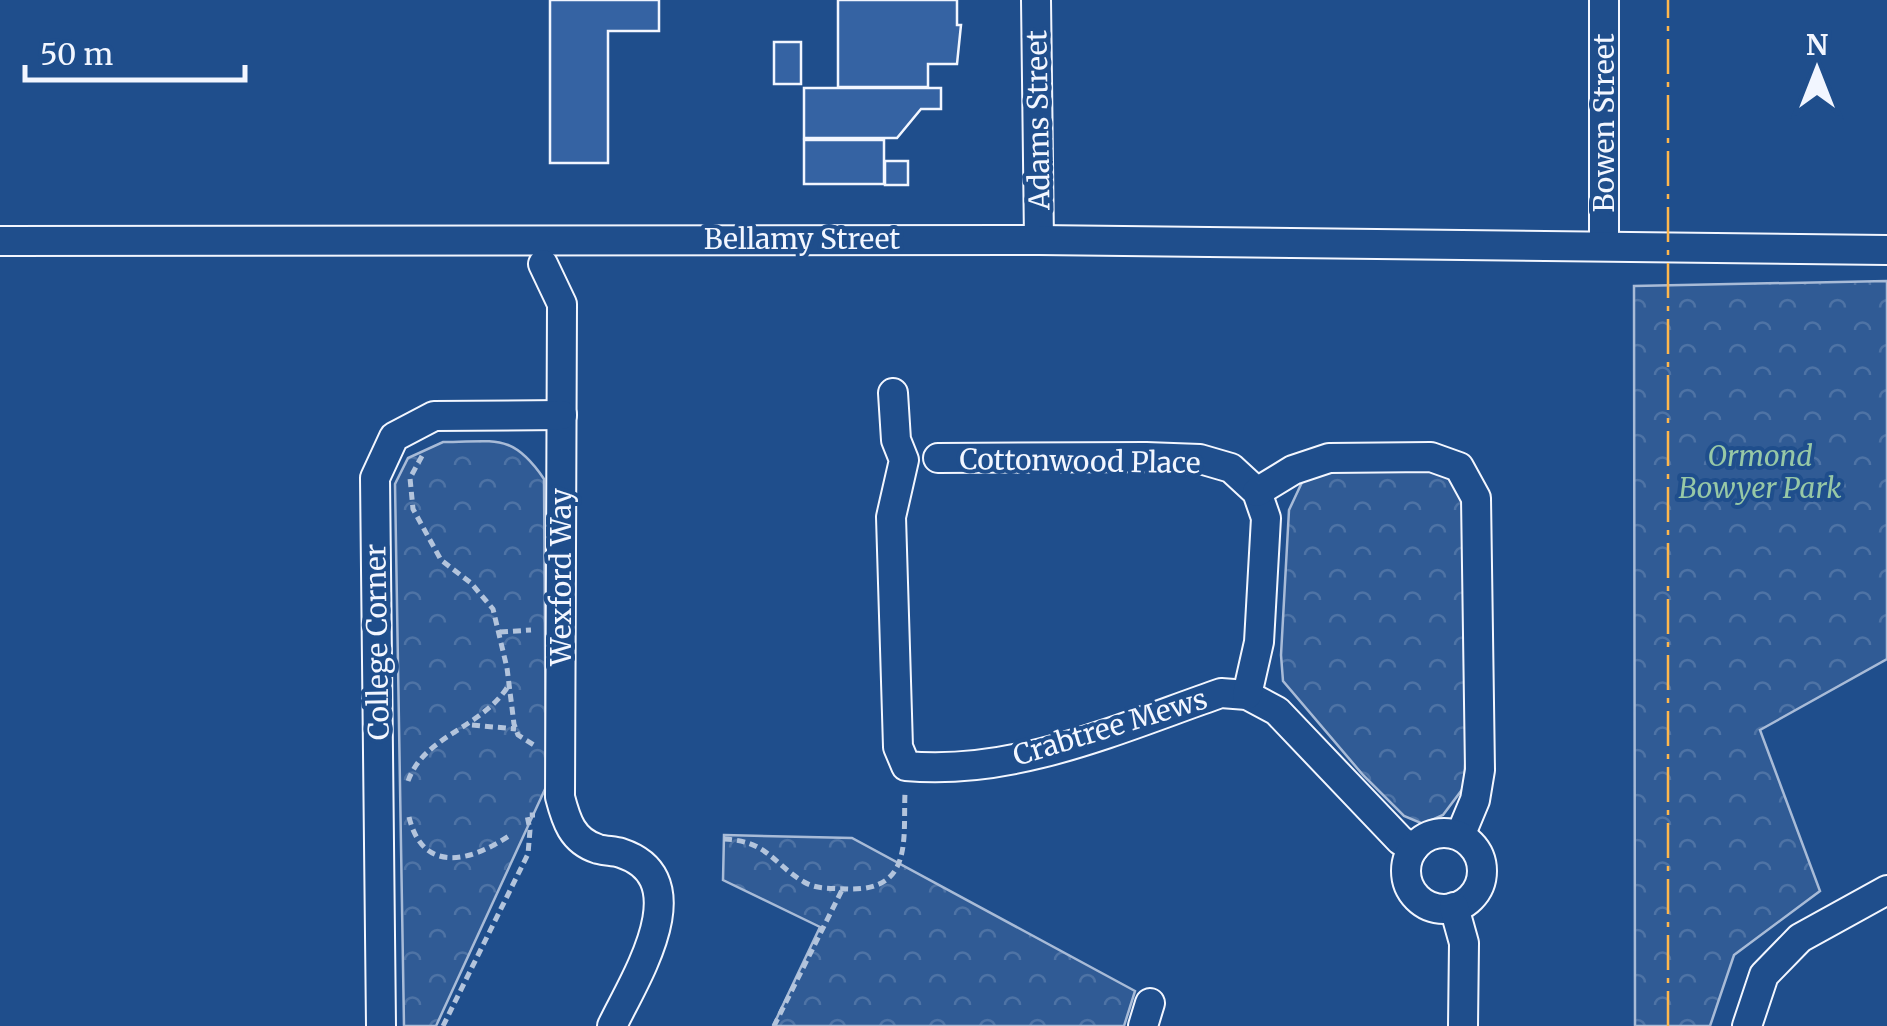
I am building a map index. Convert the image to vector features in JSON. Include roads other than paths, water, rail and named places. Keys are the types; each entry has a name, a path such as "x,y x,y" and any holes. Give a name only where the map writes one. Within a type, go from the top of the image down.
{"street":[{"name":"Adams Street","path":"1036,0 1039,240"},
{"name":"Bowen Street","path":"1604,0 1604,245"},
{"name":"Bellamy Street","path":"0,241 1039,240 1887,250"},
{"name":"Wexford Way","path":"542,264 562,304 560,796 569,829 594,848 624,854 647,869 662,900 656,932 612,1026"},
{"name":"Crabtree Mews","path":"893,393 896,440 904,460 891,516 898,748 906,766 946,770 1041,755 1221,693 1248,695"},
{"name":"College Corner","path":"382,1026 374,478 394,437 434,416 562,415"},
{"path":"1414,848 1400,840 1277,710 1248,695 1259,642 1266,518 1256,492 1293,470 1329,458 1431,457 1460,468 1476,498 1480,770 1475,800 1460,836"},
{"name":"Cottonwood Place","path":"938,458 1200,459 1231,468 1256,492"},
{"path":"1436,834 1460,836 1479,857 1482,872 1478,888 1468,900 1454,907 1430,906 1412,891 1406,870 1414,848 1424,838 1436,834"},
{"path":"1746,1026 1764,976 1800,938 1887,890"},
{"path":"1454,907 1464,943 1463,1026"}],"park label":[{"name":"Ormond Bowyer Park","path":"1760,472"}]}
